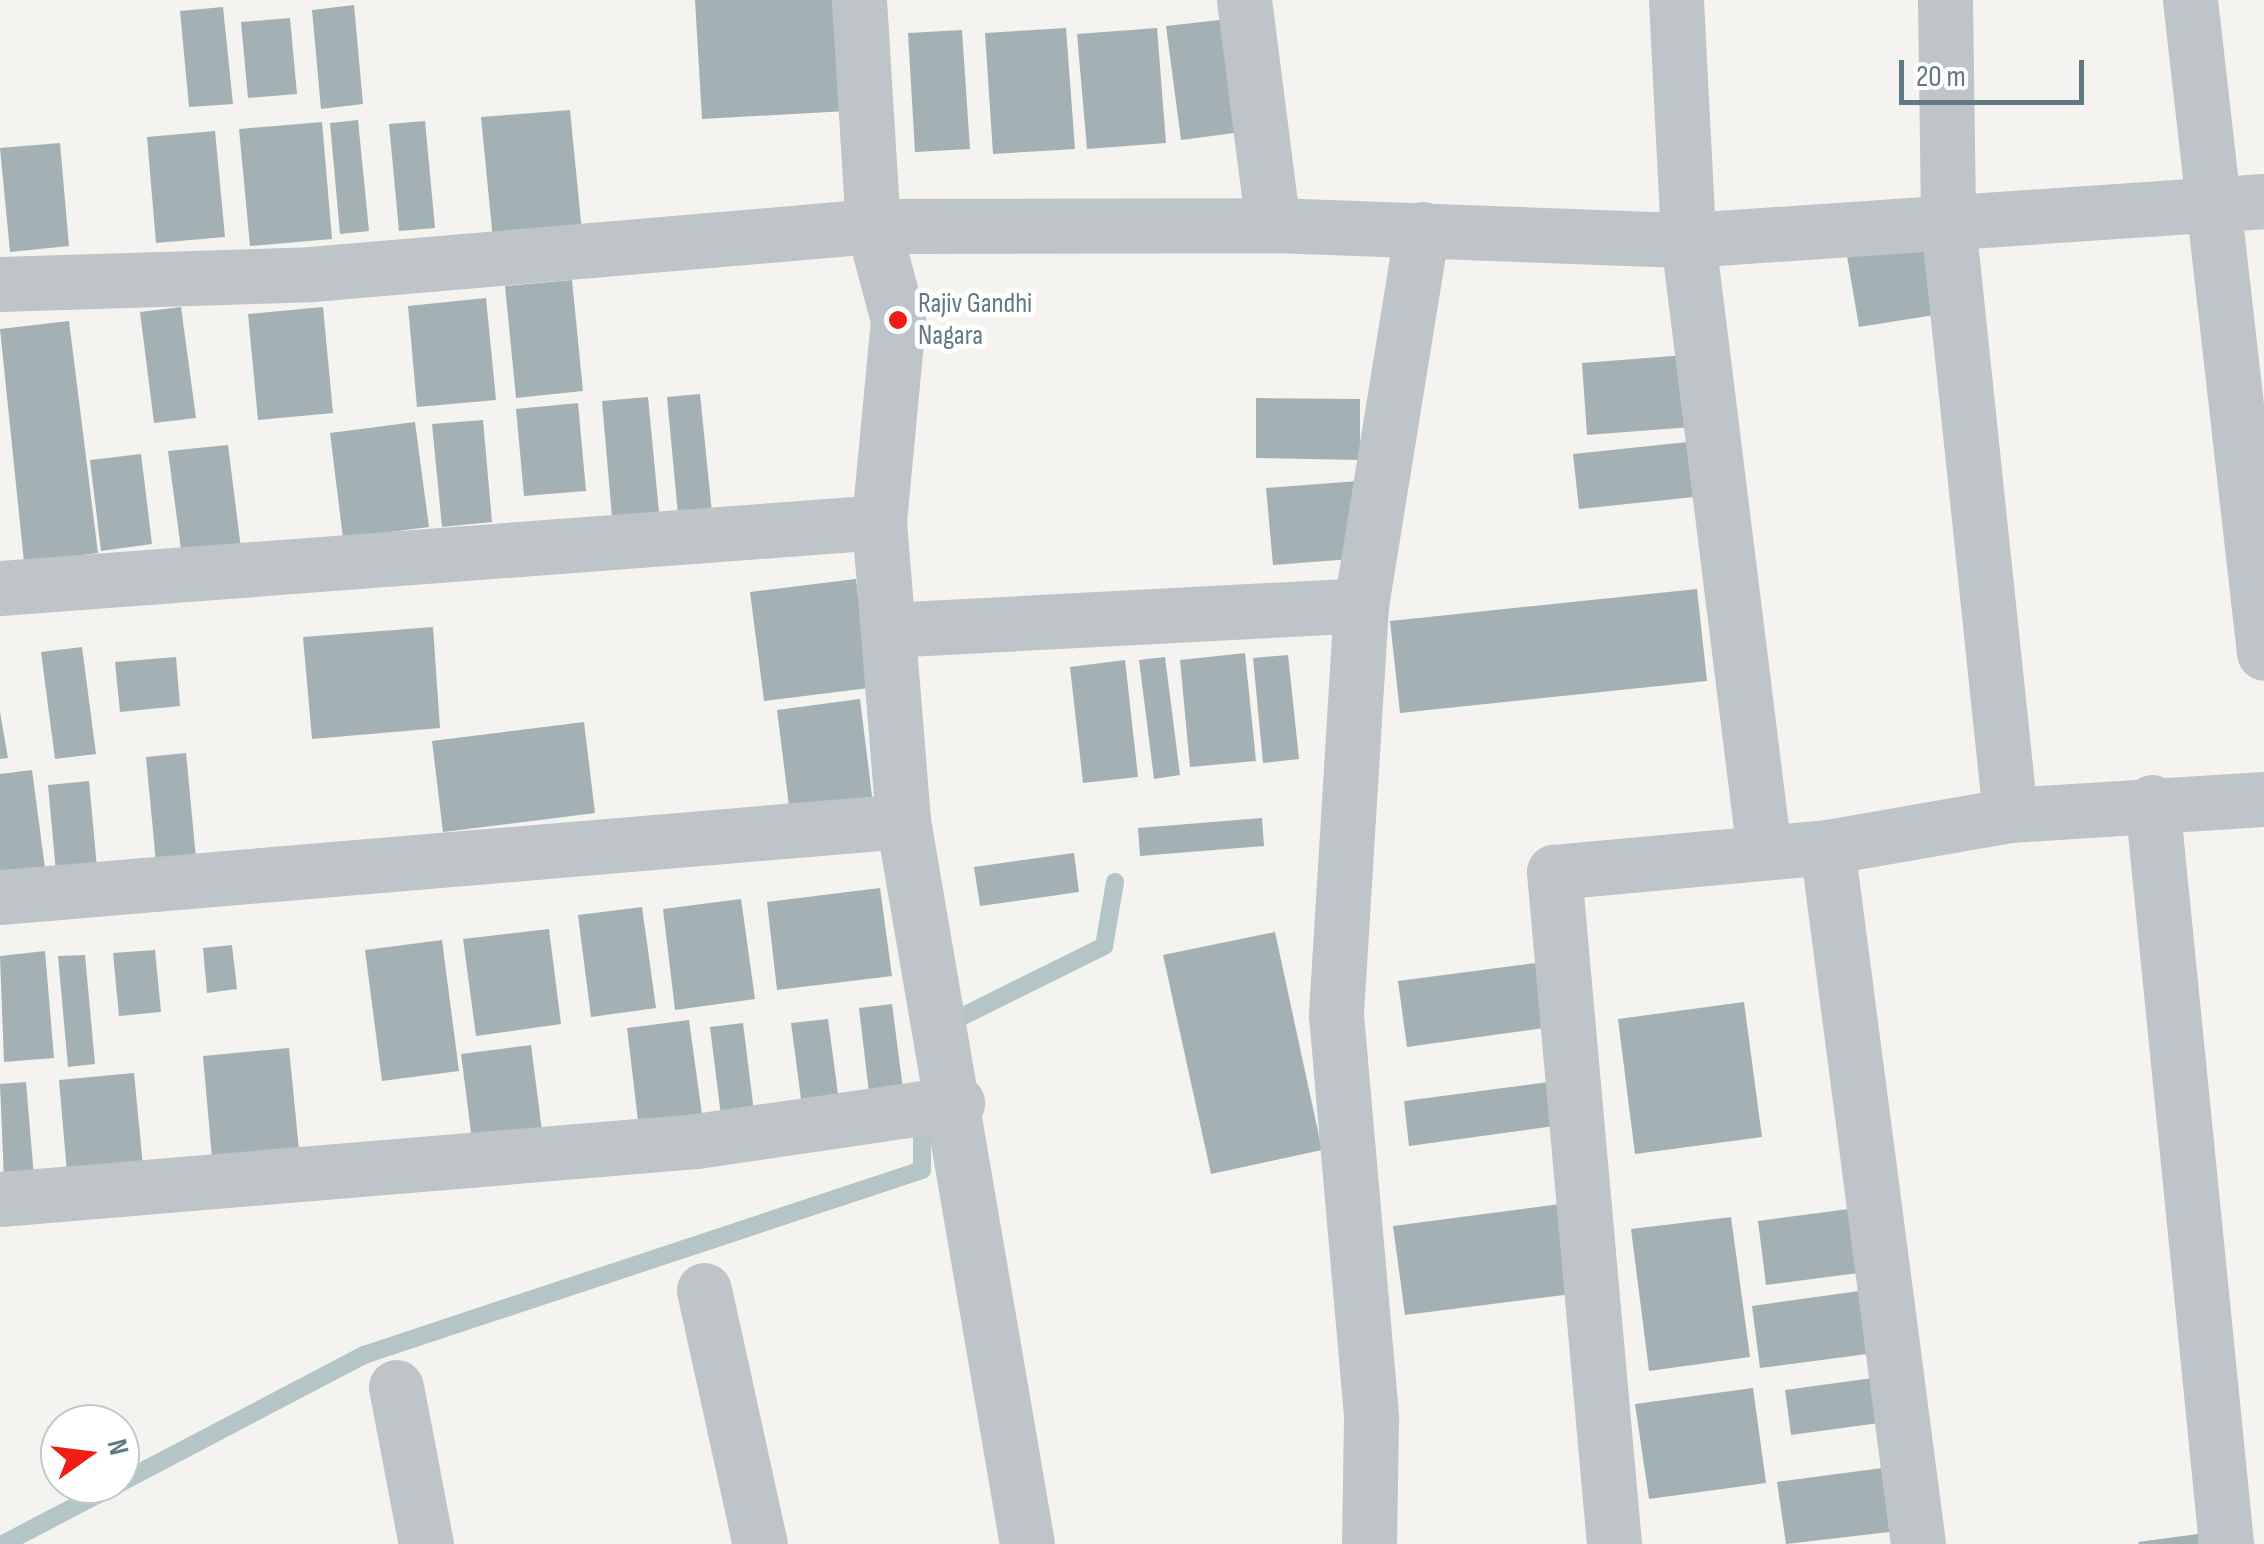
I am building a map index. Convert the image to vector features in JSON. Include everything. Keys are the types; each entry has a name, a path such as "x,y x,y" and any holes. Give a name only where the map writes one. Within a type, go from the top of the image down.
{"street":[{"path":"859,0 873,226 898,320 879,522 903,821 953,1088 1027,1544"},
{"path":"1244,0 1273,224"},
{"path":"1676,0 1688,240 1764,852"},
{"path":"1946,0 1948,223 2010,816"},
{"path":"2190,0 2210,206 2264,653"},
{"path":"0,284 311,274 873,226 1273,224 1688,240 2264,201"},
{"path":"1368,1544 1371,1418 1336,1015 1361,606 1422,229"},
{"path":"0,588 879,522"},
{"path":"888,630 1361,606"},
{"path":"1614,1544 1554,872 1827,847 2010,816 2152,802 2264,799"},
{"path":"2152,802 2226,1544"},
{"path":"0,898 903,821"},
{"path":"1827,847 1918,1544"},
{"path":"0,1200 696,1141 892,1112 953,1088"},
{"path":"704,1290 760,1544"},
{"path":"396,1387 426,1544"}],"building":[{"path":"695,0 841,0 847,111 702,119"},
{"path":"354,5 363,104 321,109 312,10"},
{"path":"223,7 233,104 189,107 180,11"},
{"path":"290,18 297,94 248,98 241,22"},
{"path":"1228,19 1242,132 1181,140 1166,26"},
{"path":"1066,28 1075,149 993,154 985,33"},
{"path":"1157,28 1166,143 1087,149 1077,34"},
{"path":"962,30 970,149 915,152 908,33"},
{"path":"570,110 582,232 493,240 481,117"},
{"path":"358,120 369,231 340,234 330,123"},
{"path":"425,121 435,228 399,231 389,124"},
{"path":"322,122 332,239 250,246 239,129"},
{"path":"215,131 225,237 156,243 147,137"},
{"path":"60,143 69,246 10,252 0,148"},
{"path":"1934,235 1947,313 1859,327 1845,244"},
{"path":"572,280 583,391 516,398 505,286"},
{"path":"486,298 496,400 417,407 408,306"},
{"path":"181,307 196,418 154,423 140,312"},
{"path":"323,307 333,413 258,420 248,314"},
{"path":"69,321 98,553 24,562 0,329"},
{"path":"1686,355 1692,427 1587,435 1582,363"},
{"path":"700,394 712,513 678,515 667,397"},
{"path":"648,397 659,512 612,517 602,401"},
{"path":"1256,398 1360,399 1360,460 1256,458"},
{"path":"578,403 586,491 524,496 516,409"},
{"path":"483,420 492,522 442,527 432,424"},
{"path":"415,422 429,527 343,538 330,433"},
{"path":"1688,442 1694,497 1579,509 1573,454"},
{"path":"228,445 241,549 182,557 168,451"},
{"path":"141,454 152,544 101,551 90,460"},
{"path":"1358,481 1365,558 1273,565 1266,488"},
{"path":"856,579 869,688 764,701 750,592"},
{"path":"1697,589 1707,681 1400,713 1390,621"},
{"path":"433,627 440,728 312,739 303,637"},
{"path":"82,647 96,754 55,759 41,652"},
{"path":"1245,653 1256,761 1190,767 1180,660"},
{"path":"1288,655 1299,759 1263,763 1253,658"},
{"path":"176,657 180,706 120,712 115,662"},
{"path":"1165,657 1180,775 1154,779 1139,660"},
{"path":"1125,660 1138,777 1083,783 1070,667"},
{"path":"860,699 874,812 791,822 777,710"},
{"path":"0,712 8,758 0,759"},
{"path":"584,722 595,813 443,832 432,741"},
{"path":"186,753 197,869 157,873 146,757"},
{"path":"32,770 46,876 0,882 0,774"},
{"path":"89,781 98,879 57,883 48,785"},
{"path":"1262,818 1264,846 1140,856 1138,828"},
{"path":"1074,853 1079,892 980,906 974,867"},
{"path":"880,888 892,976 777,990 767,902"},
{"path":"741,899 755,999 675,1010 663,909"},
{"path":"642,907 656,1008 591,1017 578,915"},
{"path":"549,929 561,1024 476,1036 463,939"},
{"path":"1275,932 1322,1150 1211,1174 1163,955"},
{"path":"442,940 459,1071 382,1081 365,950"},
{"path":"232,945 237,989 207,993 203,948"},
{"path":"155,950 161,1012 119,1016 113,953"},
{"path":"45,951 54,1058 4,1062 0,956"},
{"path":"85,955 95,1064 68,1067 58,956"},
{"path":"1551,961 1559,1026 1407,1047 1398,981"},
{"path":"1744,1002 1762,1137 1635,1154 1618,1019"},
{"path":"892,1004 903,1089 869,1093 859,1008"},
{"path":"828,1019 838,1094 801,1099 791,1023"},
{"path":"689,1020 703,1122 639,1129 627,1028"},
{"path":"743,1023 755,1120 722,1124 710,1027"},
{"path":"531,1045 542,1131 472,1140 461,1054"},
{"path":"289,1048 299,1150 212,1158 203,1056"},
{"path":"134,1073 144,1177 68,1184 59,1080"},
{"path":"1556,1081 1562,1125 1409,1146 1404,1101"},
{"path":"26,1082 34,1177 4,1180 0,1084"},
{"path":"1560,1204 1572,1294 1405,1315 1393,1226"},
{"path":"1872,1206 1881,1270 1766,1285 1758,1221"},
{"path":"1731,1217 1750,1357 1649,1371 1631,1229"},
{"path":"1859,1291 1867,1354 1760,1368 1752,1306"},
{"path":"1873,1378 1879,1423 1791,1435 1785,1390"},
{"path":"1753,1388 1766,1483 1649,1499 1635,1404"},
{"path":"1890,1467 1898,1531 1786,1544 1777,1482"},
{"path":"2198,1534 2199,1544 2138,1542"}],"waterway":[{"path":"943,1026 1104,946 1115,882"},
{"path":"140,1473 364,1355 922,1170 922,1113"},
{"path":"3,1544 80,1504"}],"place":[{"name":"Rajiv Gandhi Nagara","path":"898,320"}]}
